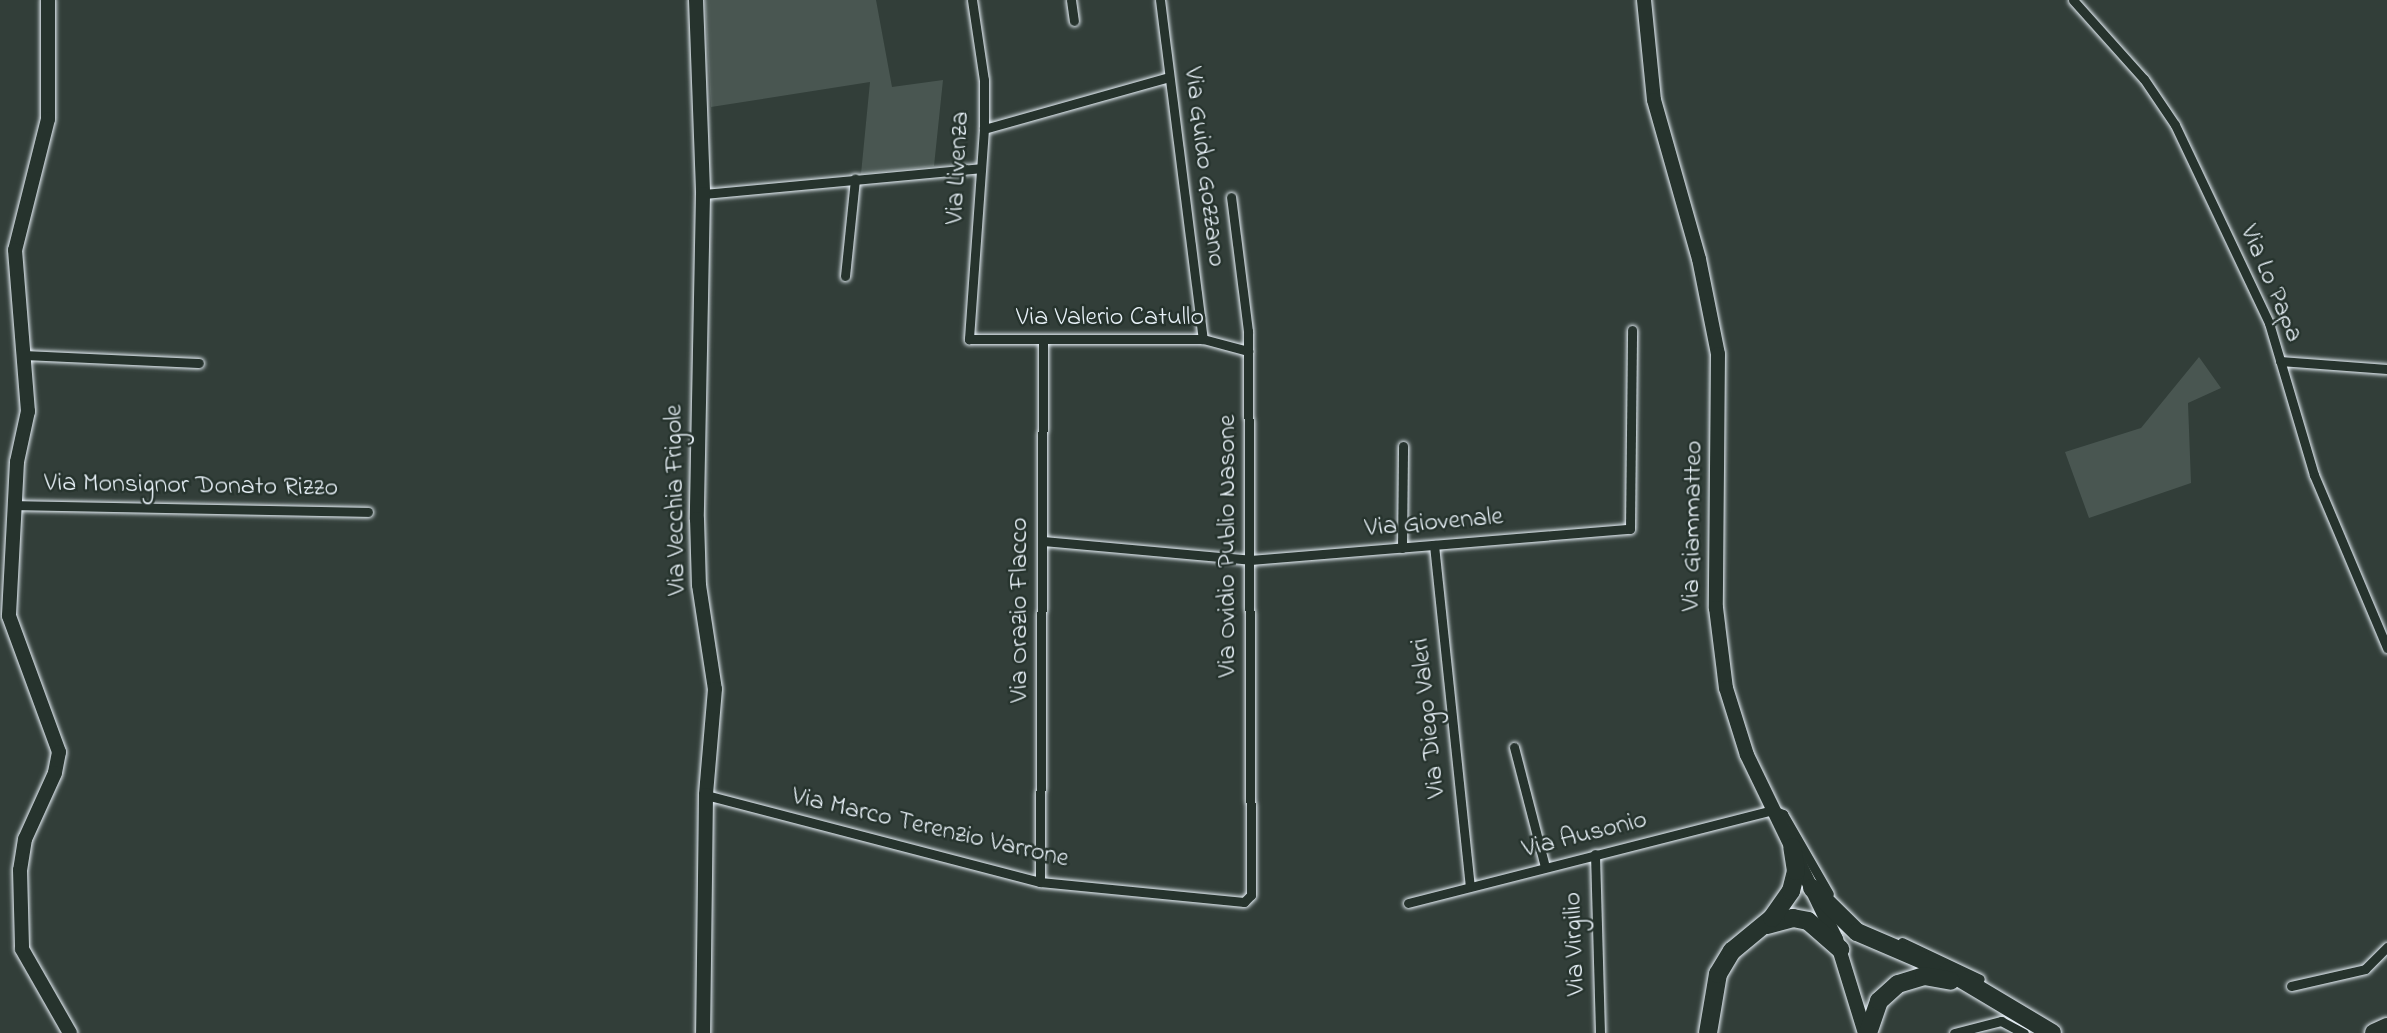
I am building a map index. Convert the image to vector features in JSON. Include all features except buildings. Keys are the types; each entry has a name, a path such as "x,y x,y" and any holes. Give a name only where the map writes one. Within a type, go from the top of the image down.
{"highway":[{"path":"1708,1033 1718,974 1749,935 1788,898 1796,871 1792,847"},
{"path":"1812,888 1857,932 1948,971 2052,1033"},
{"path":"1749,935 1776,921 1800,918 1817,925 1840,949"},
{"path":"1866,1033 1884,995 1898,984 1924,976 1955,983 2040,1033"},
{"path":"2374,1033 2387,1027"}],"street":[{"path":"48,0 44,154 15,250 28,411 14,505 9,616 59,752 55,774 25,839 19,922 22,949 70,1033"},
{"name":"Via Vecchia Frigole","path":"696,0 703,194 696,519 699,585 715,689 706,795 703,1033"},
{"name":"Via Livenza","path":"969,339 984,129 984,80 972,0"},
{"path":"1071,0 1074,21"},
{"name":"Via Guido Gozzano","path":"1160,0 1203,339"},
{"name":"Via Giammatteo","path":"1644,0 1654,100 1699,259 1718,354 1720,661 1738,734 1840,949 1866,1033"},
{"name":"Via Lo Papa","path":"2073,0 2144,79 2175,124 2256,291 2280,361 2314,475 2387,648"},
{"path":"984,129 1169,76"},
{"path":"703,194 981,168"},
{"path":"845,276 855,179"},
{"name":"Via Ovidio Publio Nasone","path":"1231,197 1248,351 1251,895"},
{"name":"Via Giovenale","path":"1043,541 1250,560 1630,529 1632,330"},
{"name":"Via Valerio Catullo","path":"969,339 1203,339 1248,351"},
{"name":"Via Orazio Flacco","path":"1040,882 1043,339"},
{"path":"23,355 199,363"},
{"path":"2280,361 2387,369"},
{"path":"1402,548 1403,446"},
{"name":"Via Monsignor Donato Rizzo","path":"14,505 368,512"},
{"name":"Via Diego Valeri","path":"1434,545 1470,886"},
{"path":"1514,747 1545,867"},
{"name":"Via Marco Terenzio Varrone","path":"706,795 1040,882 1244,902 1251,895"},
{"path":"1773,810 1783,814 1821,884 1855,920 1980,979"},
{"name":"Via Ausonio","path":"1408,903 1773,810"},
{"name":"Via Virgilio","path":"1595,854 1600,1033"},
{"path":"2291,986 2365,969 2387,947"},
{"path":"1954,1033 2001,1021 2024,1033"}],"shaded area":[{"path":"705,0 876,0 892,87 943,80 934,166 861,174 870,82 711,107"},
{"path":"2199,357 2221,388 2188,403 2191,483 2089,518 2065,452 2141,428"}]}
